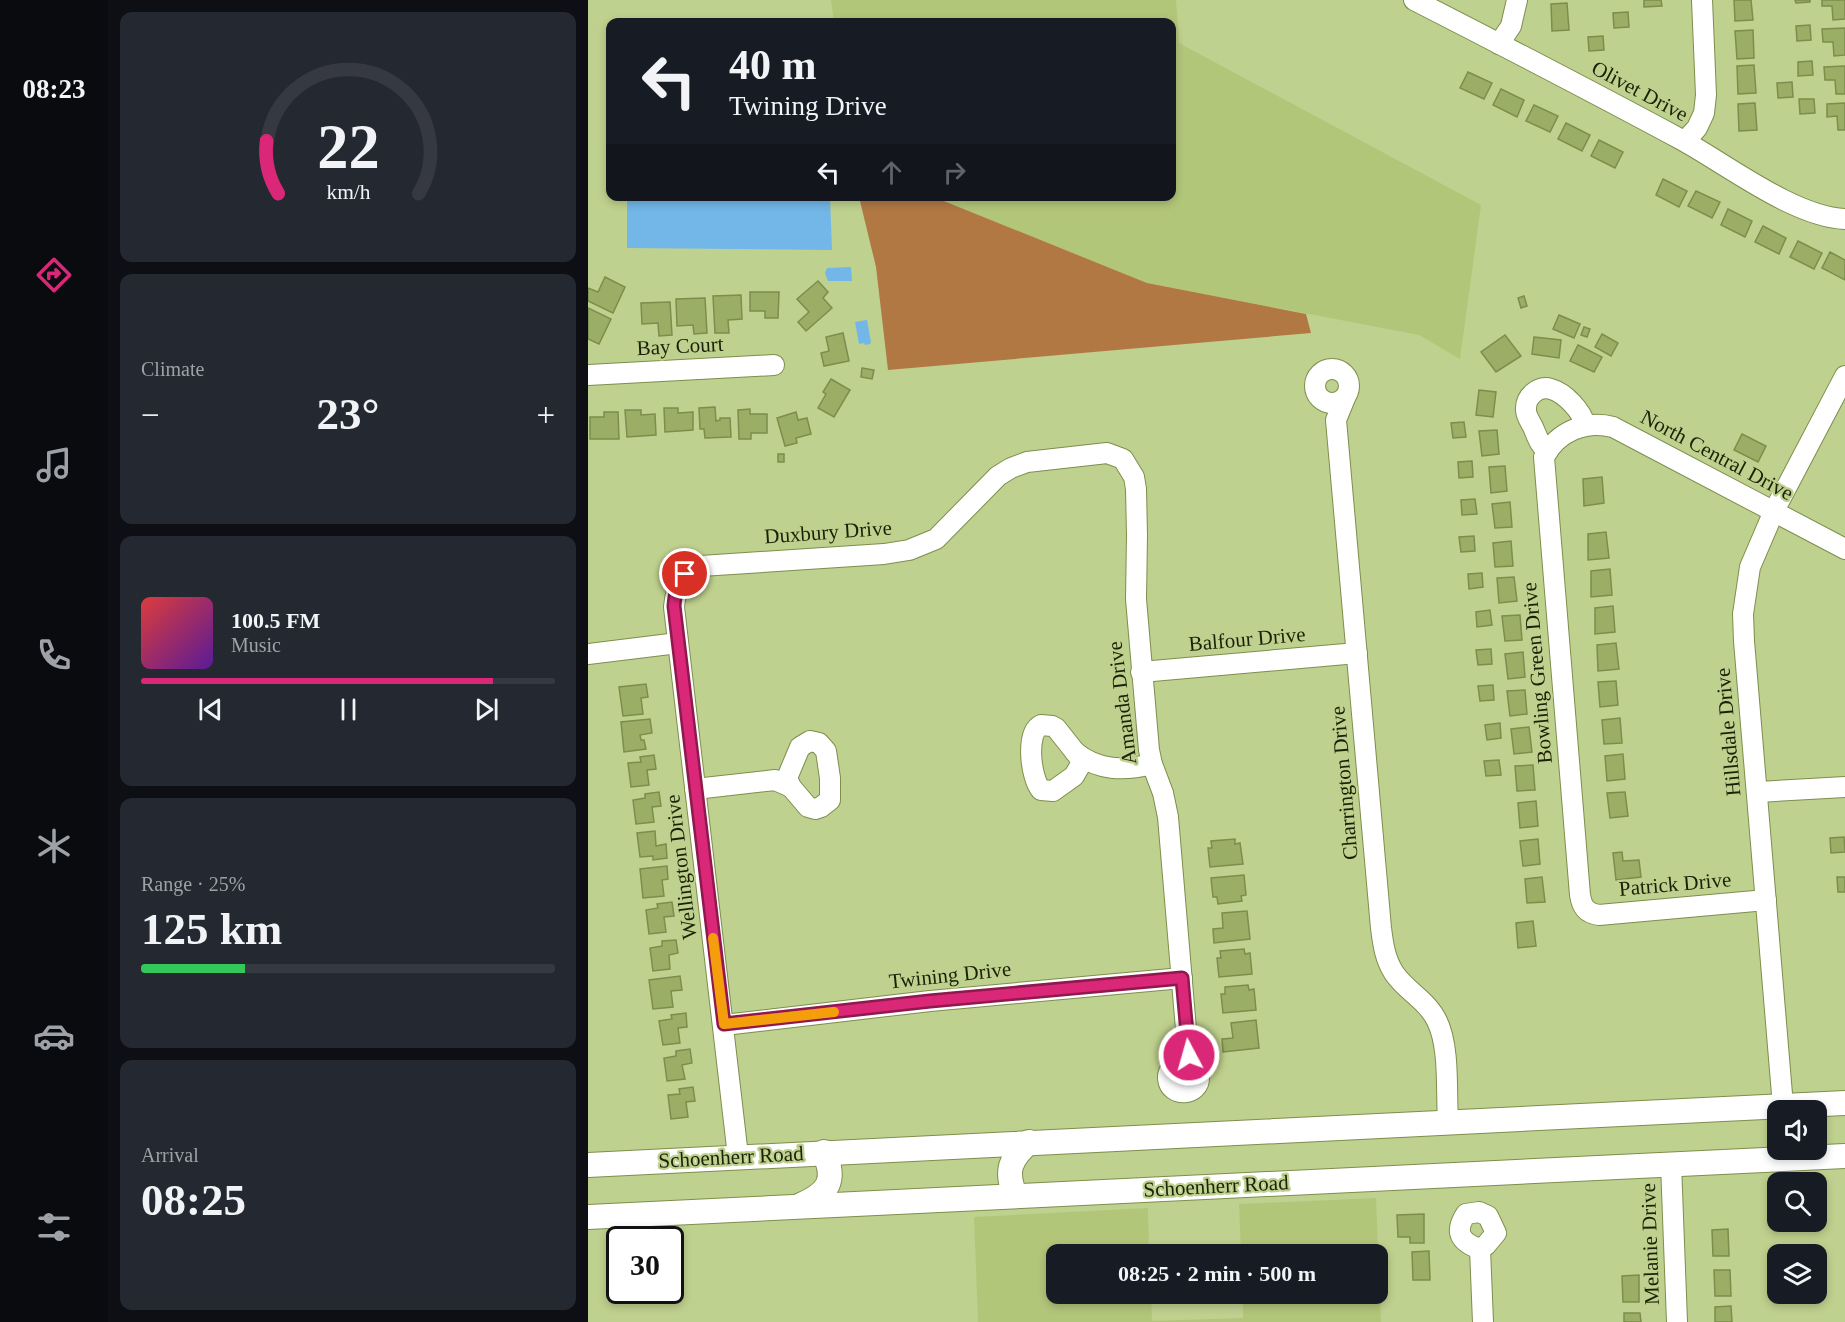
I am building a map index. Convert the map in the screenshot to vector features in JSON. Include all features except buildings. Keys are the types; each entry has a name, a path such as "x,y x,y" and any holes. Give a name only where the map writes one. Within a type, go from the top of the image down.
{"main road":[{"name":"Schoenherr Road","path":"1827,1104 1845,1103"},
{"name":"Schoenherr Road","path":"588,1165 1767,1107"},
{"path":"1015,1195 1010,1170 1017,1152 1029,1142"},
{"path":"799,1206 814,1200 831,1179 831,1170 824,1152"},
{"name":"Schoenherr Road","path":"588,1217 1845,1156"}],"street":[{"name":"Olivet Drive","path":"1414,0 1685,141 1742,177 1795,204 1818,214 1845,219"},
{"path":"1499,44 1511,26 1516,0"},
{"path":"1685,141 1696,128 1704,113 1706,95 1702,0"},
{"name":"Bay Court","path":"588,375 774,365"},
{"name":"Charrington Drive","path":"1336,420 1316,394 1315,383 1320,373 1330,369 1342,372 1349,381 1350,387 1336,420 1385,955 1394,973 1430,1007 1438,1022 1445,1055 1448,1122"},
{"name":"Hillsdale Drive","path":"1783,1100 1743,614 1750,567 1774,511 1845,376"},
{"path":"1552,389 1562,395 1581,415 1585,425 1564,435 1548,451 1540,443 1527,414 1527,401 1536,390 1552,389"},
{"path":"1323,402 1334,404 1345,398"},
{"name":"North Central Drive","path":"1585,425 1613,427 1845,549"},
{"name":"Bowling Green Drive","path":"1548,451 1544,465 1578,871 1582,903 1588,912"},
{"name":"Duxbury Drive","path":"685,574 692,569 711,565 884,554 909,550 936,539 998,476 1011,468 1027,462 1084,454 1107,453 1123,459"},
{"name":"Amanda Drive","path":"1123,459 1134,477 1136,489 1136,599 1141,672 1152,764 1163,794 1168,817 1187,1041 1183,1054 1185,1065"},
{"name":"Wellington Drive","path":"685,574 675,593 674,606 738,1156"},
{"path":"588,654 678,643"},
{"name":"Balfour Drive","path":"1141,672 1357,653"},
{"path":"1074,776 1081,764 1075,752 1052,726 1041,725 1036,728 1032,736 1031,752 1036,785 1041,790 1059,789 1074,776 1094,764"},
{"path":"695,789 783,783 808,807 815,809 821,807 830,800 831,789 829,764 823,746 815,742 805,742 800,747 783,783"},
{"path":"1075,752 1094,764 1124,769 1152,764"},
{"path":"1758,792 1845,787"},
{"name":"Patrick Drive","path":"1588,912 1599,915 1766,900"},
{"name":"Twining Drive","path":"724,1024 930,1001 1182,978"},
{"name":"Melanie Drive","path":"1671,1164 1677,1322"},
{"path":"1480,1249 1483,1322"}],"shaded area":[{"path":"831,0 1176,0 1179,43 1481,205 1460,359 1419,335 1147,283 944,201 1176,201 1176,18 833,18"},
{"path":"860,201 944,201 1147,283 1306,314 1311,333 888,370 876,267"},
{"path":"1376,1198 1378,1244 1241,1244 1239,1204"},
{"path":"1148,1208 1149,1244 1046,1244 1046,1304 1151,1304 1152,1321 1243,1318 1243,1304 1380,1304 1381,1322 978,1322 974,1217"}],"water":[{"path":"627,201 830,201 832,250 627,248"},
{"path":"851,267 852,281 828,281 825,273 827,268"},
{"path":"867,320 871,342 865,345 864,343 859,344 855,322"}],"slow traffic":[{"path":"713,938 724,1024 834,1012"}],"route":[{"path":"685,574 675,593 674,606 724,1024 930,1001 1182,978 1189,1055"}]}
